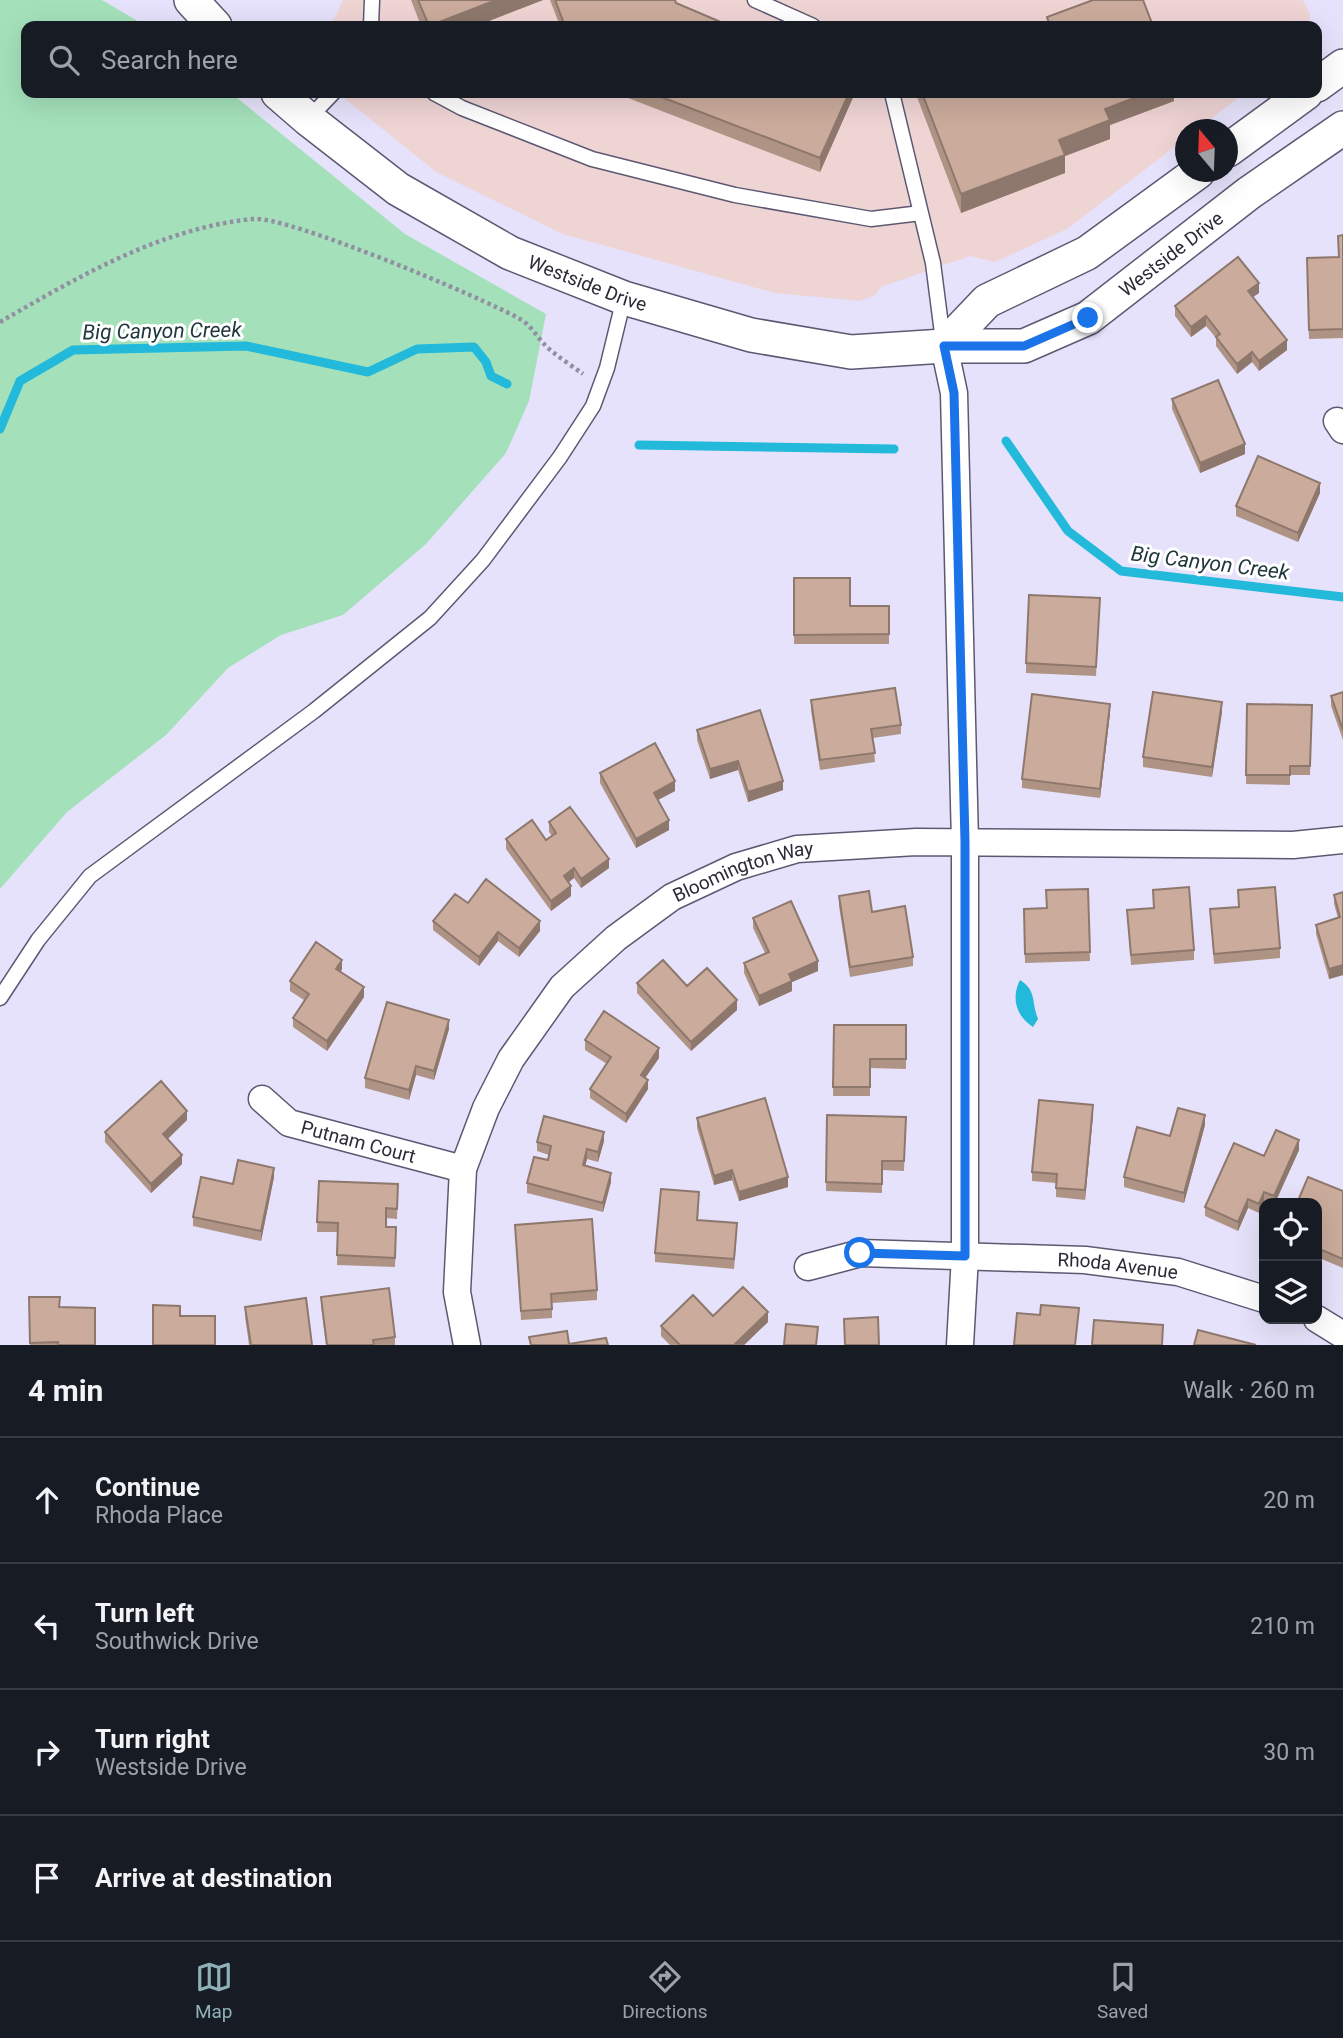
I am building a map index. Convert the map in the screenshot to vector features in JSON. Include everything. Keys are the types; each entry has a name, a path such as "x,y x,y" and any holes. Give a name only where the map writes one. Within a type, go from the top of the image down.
{"street":[{"path":"191,0 210,21"},
{"path":"1322,81 1343,66"},
{"name":"Westside Drive","path":"283,98 307,120 398,189 510,253 624,298 751,335 851,352 944,346 1024,346 1088,318 1249,193 1343,128"},
{"path":"1238,142 1299,98"},
{"path":"960,1345 965,1256 965,842 954,393 944,346 987,301 1087,253 1184,182"},
{"name":"Bloomington Way","path":"467,1345 457,1292 463,1169 486,1108 511,1059 562,987 617,938 672,897 736,867 797,849 874,843 1293,845 1343,840"},
{"name":"Putnam Court","path":"262,1099 289,1123 463,1169"},
{"name":"Rhoda Avenue","path":"808,1267 860,1253 1085,1260 1178,1272 1259,1297"},
{"path":"1322,1322 1343,1335"}],"lane":[{"path":"371,21 372,0"},
{"path":"755,0 802,21"},
{"path":"307,120 328,98"},
{"path":"444,98 593,159 722,191 871,219 921,213"},
{"path":"892,98 933,262 944,346"},
{"path":"0,998 38,940 90,876 314,711 430,618 483,560 560,457 593,407 601,387 624,298"}],"path":[{"path":"0,323 94,268 198,229 256,218 312,233 522,320 547,347 601,387"}],"shaded area":[{"path":"343,0 1303,0 1310,14 1309,21 333,21"},
{"path":"344,98 1238,98 1211,119 1175,119 1175,147 1067,229 995,262 970,256 881,287 875,295 860,301 775,293 563,234 436,172"}],"green space":[{"path":"0,0 102,0 138,21 21,21 21,98 237,98 405,234 546,314 529,401 506,453 426,544 343,615 281,635 228,668 166,735 67,812 0,889"}],"water":[{"path":"1020,980 1029,988 1033,997 1038,1019 1033,1027 1023,1018 1017,1006 1016,993"}],"building":[{"path":"418,0 496,0 442,21 427,21"},
{"path":"555,0 675,0 676,3 718,21 563,21"},
{"path":"1093,0 1143,0 1151,21 1048,21 1047,17"},
{"path":"664,98 847,98 820,158"},
{"path":"924,98 1134,98 1105,109 1110,120 1059,140 1065,155 961,194"},
{"path":"1343,235 1343,329 1309,330 1307,258 1339,257 1338,236"},
{"path":"1238,257 1259,283 1248,291 1287,340 1259,361 1252,352 1237,364 1216,337 1220,334 1206,316 1191,327 1175,306"},
{"path":"1218,380 1245,444 1200,463 1172,399"},
{"path":"1258,456 1320,483 1298,533 1236,506"},
{"path":"794,578 850,578 850,606 889,606 889,634 794,635"},
{"path":"1029,595 1100,598 1096,667 1026,663"},
{"path":"895,688 901,725 871,729 875,753 820,760 811,700"},
{"path":"1153,692 1222,702 1212,767 1143,757"},
{"path":"1343,692 1343,730 1331,696"},
{"path":"1032,694 1110,704 1100,789 1022,779"},
{"path":"1247,704 1312,705 1310,766 1290,766 1290,775 1246,775"},
{"path":"760,710 783,781 748,792 738,761 710,769 697,730"},
{"path":"655,743 675,781 654,793 669,820 636,839 600,773"},
{"path":"570,807 609,859 581,879 574,868 564,876 571,886 551,901 506,839 532,820 546,840 556,833 549,822"},
{"path":"486,879 540,921 519,948 498,932 479,957 433,921 455,894 468,903"},
{"path":"1189,887 1194,950 1131,955 1127,910 1154,908 1153,890"},
{"path":"1275,887 1280,948 1214,954 1210,909 1239,907 1238,890"},
{"path":"1088,889 1090,952 1025,954 1024,909 1047,908 1046,890"},
{"path":"869,891 872,912 905,906 913,957 850,967 839,896"},
{"path":"1343,892 1343,965 1329,969 1316,925 1340,917 1334,895"},
{"path":"791,901 818,961 789,974 792,981 759,996 744,963 769,952 753,918"},
{"path":"316,942 342,960 336,969 364,987 327,1041 293,1018 309,994 290,981"},
{"path":"663,960 687,986 707,968 737,1000 691,1042 637,983"},
{"path":"387,1002 449,1020 434,1071 416,1066 409,1090 365,1078"},
{"path":"604,1011 659,1048 641,1075 648,1080 626,1114 590,1089 611,1057 585,1040"},
{"path":"834,1025 906,1025 906,1059 870,1059 870,1087 833,1087"},
{"path":"161,1081 187,1111 163,1134 182,1155 151,1184 105,1132"},
{"path":"765,1098 788,1177 739,1192 732,1170 714,1176 697,1118"},
{"path":"1039,1100 1093,1105 1085,1190 1056,1188 1057,1174 1032,1172"},
{"path":"1178,1108 1205,1115 1184,1193 1124,1177 1137,1127 1170,1136"},
{"path":"827,1115 906,1117 904,1161 882,1161 882,1184 826,1182"},
{"path":"544,1116 604,1132 598,1152 587,1149 583,1165 611,1173 603,1203 527,1183 534,1157 548,1160 551,1146 537,1142"},
{"path":"1276,1130 1299,1140 1274,1196 1264,1192 1259,1198 1259,1204 1248,1199 1238,1222 1205,1207 1234,1143 1264,1156"},
{"path":"238,1160 274,1168 261,1231 193,1217 201,1177 233,1184"},
{"path":"1308,1177 1343,1191 1343,1259 1322,1250 1322,1198 1299,1198"},
{"path":"319,1181 398,1184 397,1209 386,1208 386,1227 396,1227 395,1258 337,1255 338,1223 317,1222"},
{"path":"661,1189 699,1192 697,1220 737,1223 734,1259 655,1253"},
{"path":"592,1219 597,1290 551,1294 552,1309 521,1311 515,1225"},
{"path":"743,1287 768,1312 734,1345 680,1345 661,1326 693,1295 713,1316"},
{"path":"389,1288 395,1337 373,1340 374,1345 327,1345 321,1297"},
{"path":"29,1297 60,1297 59,1307 95,1308 95,1345 30,1343"},
{"path":"306,1298 312,1345 251,1345 245,1307"},
{"path":"153,1305 180,1306 180,1316 215,1316 215,1345 153,1345"},
{"path":"1041,1305 1079,1308 1075,1345 1014,1345 1017,1313 1040,1315"},
{"path":"878,1317 879,1345 845,1345 844,1319"},
{"path":"1094,1320 1163,1325 1162,1345 1092,1345"},
{"path":"786,1324 818,1327 816,1345 784,1345"},
{"path":"1198,1330 1256,1345 1194,1345"},
{"path":"567,1331 569,1344 606,1338 608,1345 531,1345 529,1337"}],"waterway":[{"name":"Big Canyon Creek","path":"0,429 20,381 73,350 246,346 368,372 417,349 474,347 486,362 491,376 507,384"},
{"name":"Big Canyon Creek","path":"1006,441 1068,531 1121,571 1343,597"},
{"name":"Big Canyon Creek","path":"639,445 894,449"}],"route":[{"path":"860,1253 965,1256 965,842 954,393 944,346 1024,346 1088,318"}]}
